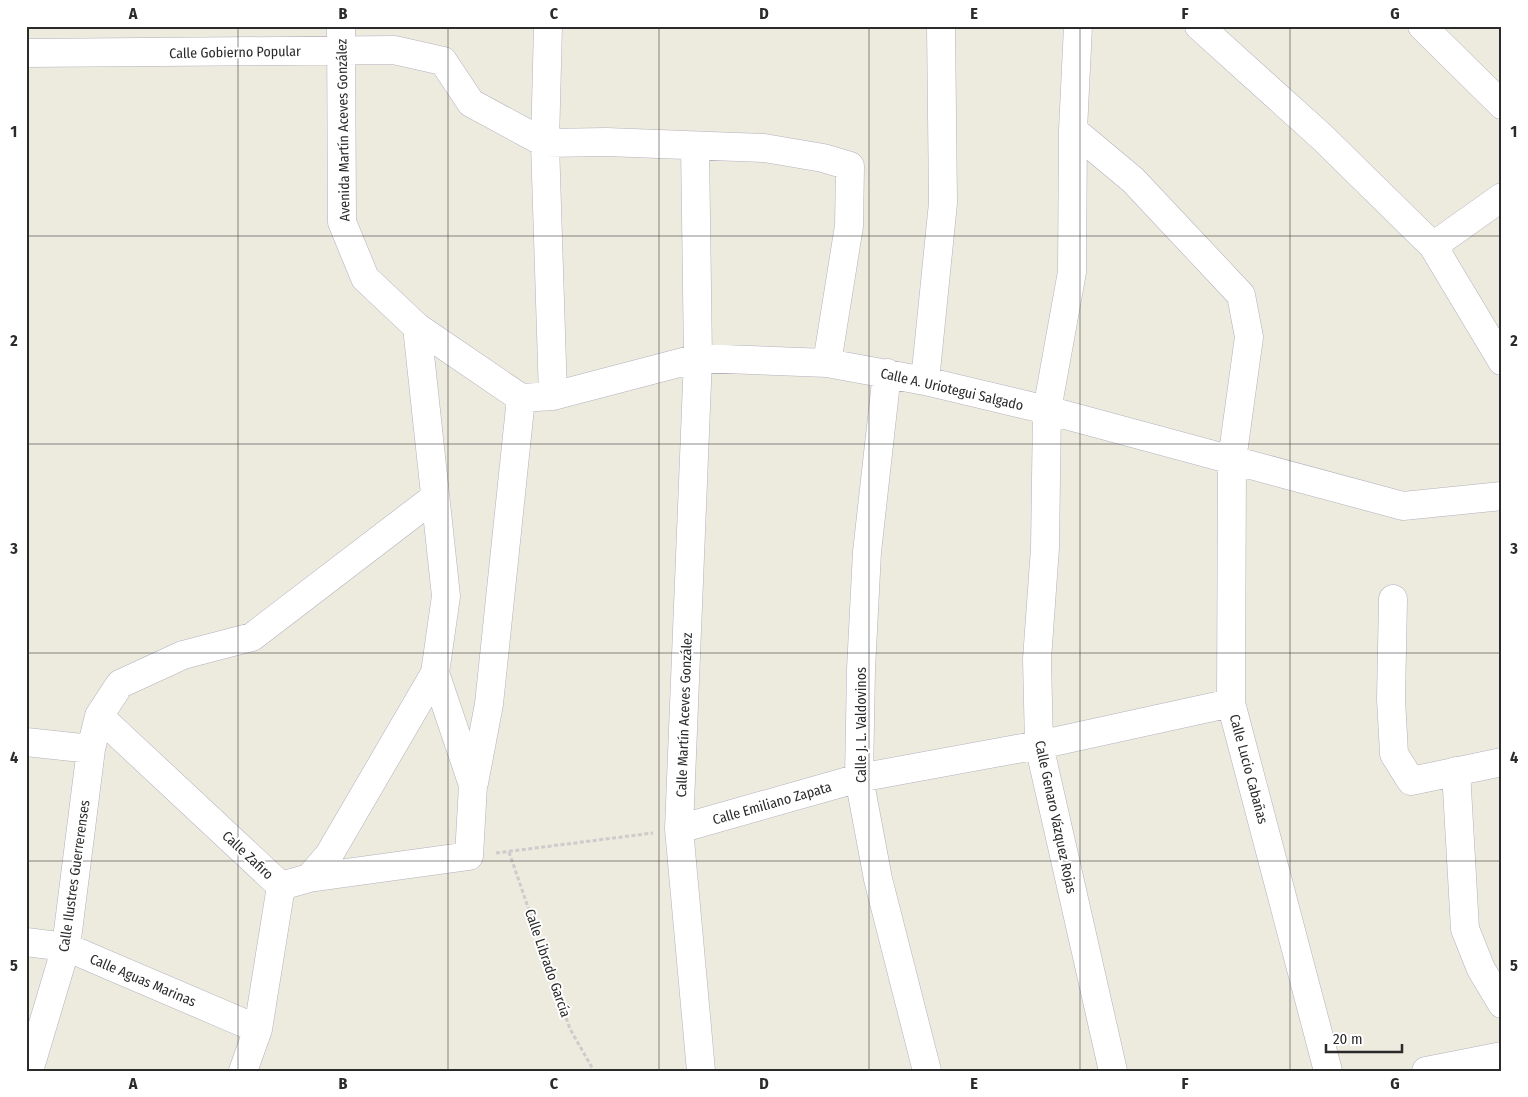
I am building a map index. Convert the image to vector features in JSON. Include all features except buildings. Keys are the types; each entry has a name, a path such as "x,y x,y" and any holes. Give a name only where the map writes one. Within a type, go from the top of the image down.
{"street":[{"path":"548,26 545,143 553,396"},
{"path":"925,381 943,203 940,26"},
{"name":"Calle Genaro Vázquez Rojas","path":"1078,26 1073,130 1072,272 1047,410 1045,548 1037,659 1039,745 1113,1071"},
{"path":"1199,26 1322,137 1432,246 1502,361"},
{"path":"1422,26 1502,105"},
{"name":"Calle Gobierno Popular","path":"26,53 341,39 443,61 471,103 545,143"},
{"name":"Avenida Martín Aceves González","path":"341,39 342,222 365,278 417,327"},
{"name":"Calle Lucio Cabañas","path":"1073,130 1134,180 1241,294 1250,337 1232,460 1231,703 1328,1071"},
{"path":"545,143 606,142 695,147 764,148 823,158 850,166 849,226 827,363"},
{"name":"Calle Martín Aceves González","path":"695,147 698,358 679,829 701,1071"},
{"path":"1432,246 1502,197"},
{"path":"282,886 309,878 469,856 474,785 489,704 521,398 417,327"},
{"path":"309,878 329,855 435,673 446,596 417,327"},
{"name":"Calle A. Uriotegui Salgado","path":"521,398 553,396 698,358 827,363 925,381 1047,410 1403,506 1502,496"},
{"name":"Calle J. L. Valdovinos","path":"887,374 866,552 859,778 878,879 928,1071"},
{"name":"Calle Ilustres Guerrerenses","path":"29,1071 66,947 91,749 99,716 120,684 182,655 252,637 435,497"},
{"path":"1394,599 1391,699 1394,754 1411,781 1502,762"},
{"path":"435,673 474,785"},
{"name":"Calle Emiliano Zapata","path":"679,829 859,778 1039,745 1231,703"},
{"name":"Calle Zafiro","path":"99,716 282,886 258,1029 243,1071"},
{"path":"26,742 91,749"},
{"path":"1456,771 1465,929 1481,969 1502,1004"},
{"name":"Calle Aguas Marinas","path":"26,942 66,947 258,1029"},
{"path":"1426,1071 1502,1056"}],"path":[{"path":"469,856 679,829"},
{"name":"Calle Librado García","path":"509,852 570,1029 594,1071"}]}
